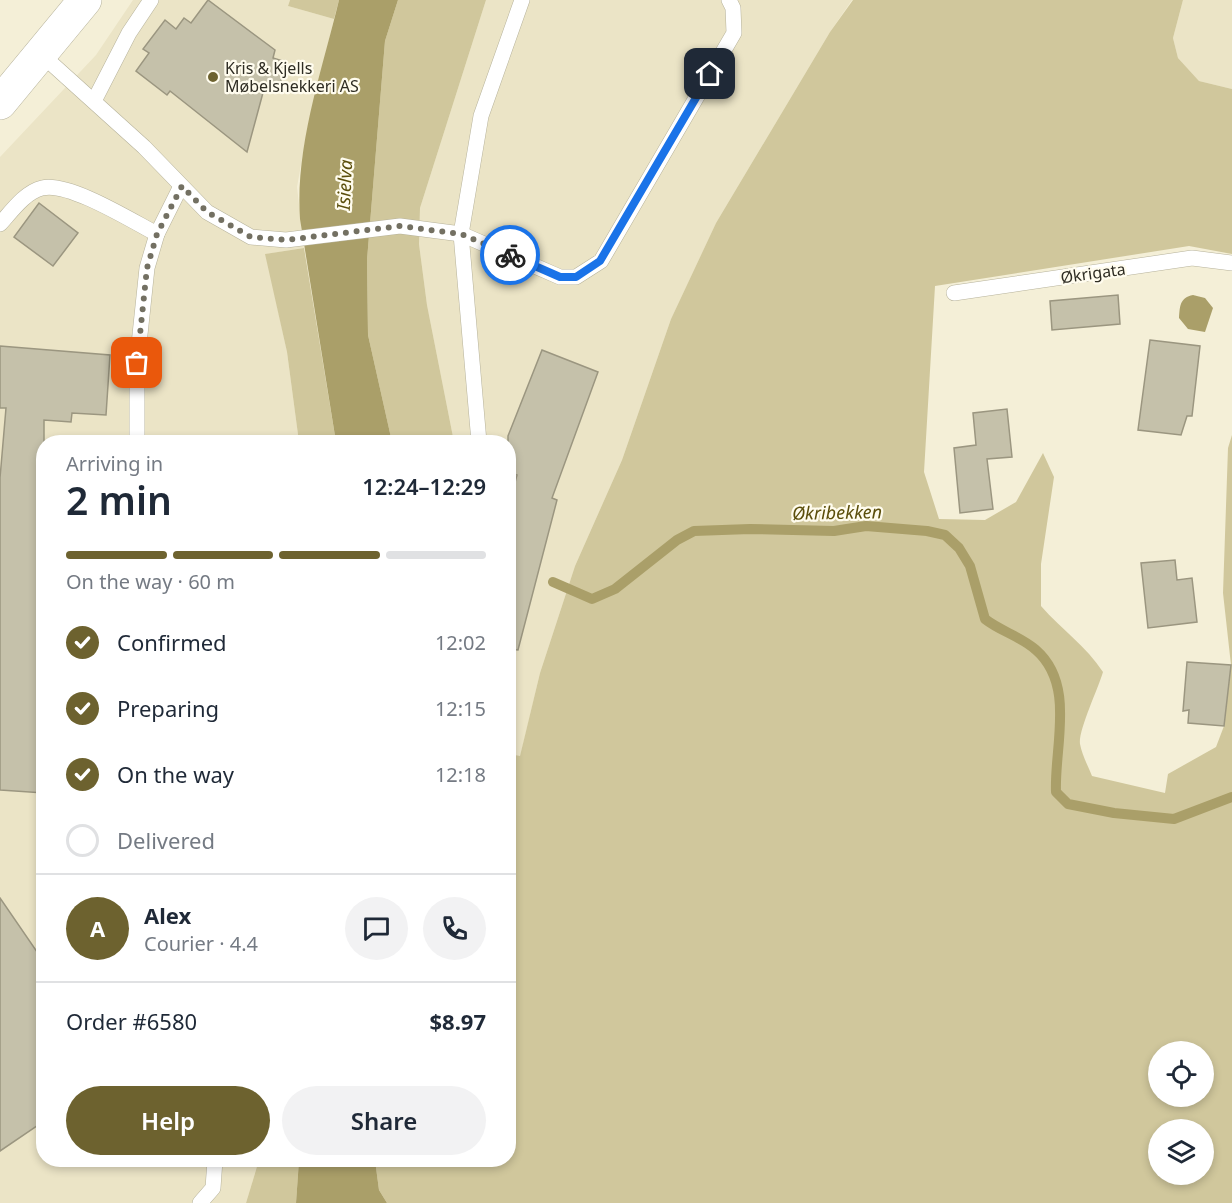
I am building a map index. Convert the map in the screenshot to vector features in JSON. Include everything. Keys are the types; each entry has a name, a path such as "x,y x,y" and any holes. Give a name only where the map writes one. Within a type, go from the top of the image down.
{"main road":[{"path":"0,103 85,0"}],"lane":[{"path":"94,101 129,33 151,0"},
{"path":"478,435 461,234 481,117 522,0"},
{"path":"41,54 94,101 207,212 251,237 286,240 400,226 461,234 560,277 576,277 600,261 734,33 733,8 729,0"},
{"path":"137,435 137,363 147,268 157,234 182,186"},
{"path":"0,224 24,198 42,187 74,191 157,234"},
{"name":"Økrigata","path":"954,293 1192,258 1232,263"},
{"path":"201,1203 213,1188 214,1167"}],"shaded area":[{"path":"133,0 290,0 288,6 334,19 308,126 297,187 304,248 266,254 287,352 298,435 36,435 36,1167 257,1167 246,1203 0,1203 0,157 96,55"},
{"path":"290,0 339,0 334,19 288,6"},
{"path":"398,0 486,0 420,208 419,244 427,305 453,435 390,435 368,335 367,260 385,41"},
{"path":"486,0 852,0 830,32 716,223 671,319 622,460 575,566 540,673 520,757 516,756 516,435 453,435 427,305 419,244 420,208"},
{"path":"853,0 1183,0 1173,38 1178,58 1199,81 1232,89 1232,254 1189,246 935,286 924,472 939,519 985,520 1016,502 1043,453 1054,477 1041,564 1041,606 1089,654 1103,672 1080,738 1084,756 1092,776 1165,793 1168,774 1216,747 1224,726 1231,665 1223,593 1228,448 1232,435 1232,1203 387,1203 379,1190 376,1167 516,1167 516,755 520,756 540,673 575,566 622,460 671,319 716,223 830,32"},
{"path":"1183,0 1232,0 1232,89 1199,81 1178,58 1173,38"},
{"path":"304,248 335,435 298,435 287,352 265,254"},
{"path":"257,1167 299,1167 296,1203 246,1203"}],"water":[{"name":"Isielva","path":"339,0 398,0 385,41 367,260 368,335 390,435 335,435 300,219 302,164 318,81"},
{"path":"1193,295 1205,298 1213,308 1205,332 1188,329 1179,318 1185,298"},
{"path":"299,1167 376,1167 379,1190 387,1203 296,1203"}],"building":[{"name":"Kris & Kjells Møbelsnekkeri AS","path":"208,0 275,50 273,58 286,62 278,92 264,89 247,152 170,91 167,95 136,71 149,53 143,49 165,20 176,29 184,18 191,23"},
{"path":"39,203 78,233 53,266 14,237"},
{"path":"1118,295 1120,324 1052,330 1050,301"},
{"path":"1150,340 1200,346 1192,416 1187,416 1181,435 1138,430"},
{"path":"0,346 110,355 106,415 72,413 71,422 44,420 44,435 36,435 36,792 0,790 0,478 6,408 0,408"},
{"path":"542,350 598,372 552,498 557,500 518,650 516,650 516,435 508,435"},
{"path":"1007,409 1012,457 987,459 993,509 960,513 954,448 976,445 973,413"},
{"path":"1175,560 1177,580 1192,578 1197,622 1148,628 1141,563"},
{"path":"1187,662 1231,665 1224,726 1188,723 1189,710 1183,711"},
{"path":"0,898 36,950 36,1126 0,1151"}],"waterway":[{"name":"Økribekken","path":"553,582 592,599 615,589 677,540 694,531 750,529 834,531 866,526 927,531 945,535 959,548 970,566 985,619 1036,650 1048,664 1056,681 1060,717 1056,792 1068,804 1114,813 1174,819 1232,797"}],"way so far":[{"path":"137,363 147,268 157,234 182,186 207,212 251,237 286,240 400,226 461,234 510,255"}],"place":[{"name":"Kris & Kjells Møbelsnekkeri AS","path":"213,77"}],"route":[{"path":"510,255 560,277 576,277 600,261 710,74"}]}
